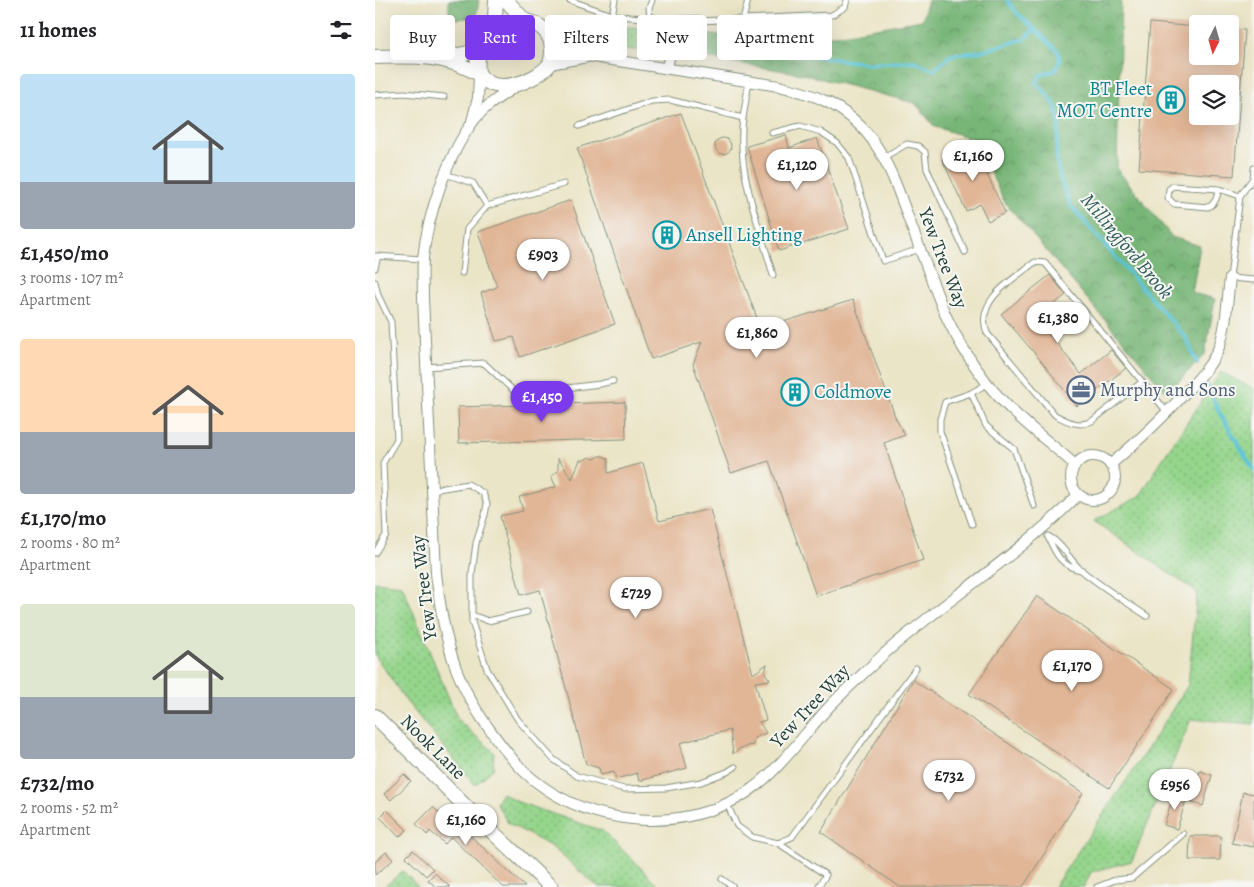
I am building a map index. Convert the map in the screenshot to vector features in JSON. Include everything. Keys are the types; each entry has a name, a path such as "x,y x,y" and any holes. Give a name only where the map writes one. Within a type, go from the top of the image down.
{"street":[{"path":"495,15 496,0"},
{"path":"507,0 520,15"},
{"path":"535,23 545,32"},
{"path":"375,57 390,57"},
{"path":"444,60 479,74 489,83 495,85 518,84 533,78 546,69 551,60"},
{"path":"476,60 479,74"},
{"name":"Yew Tree Way","path":"550,64 569,60"},
{"name":"Yew Tree Way","path":"613,60 779,86 807,93 836,106 856,121 873,138 884,157 954,333 987,384 1018,415 1075,465"},
{"path":"667,68 668,60"},
{"name":"Yew Tree Way","path":"479,74 478,98 472,122 445,174 431,216 423,259 423,298 436,573 447,641 458,673 473,704 494,736 517,764 540,784 571,803 609,816 638,820 674,819 698,814 727,804 747,792 774,770 829,708 886,653 1046,532 1078,495"},
{"name":"Yew Tree Way","path":"472,122 488,106 518,84"},
{"path":"1110,465 1167,412 1201,375 1219,347 1230,278"},
{"path":"1092,456 1099,457 1110,465 1114,471 1115,478 1110,492 1097,500 1091,500 1078,495 1071,484 1071,471 1075,465 1086,457 1092,456"},
{"name":"Nook Lane","path":"375,716 551,887"}],"lane":[{"path":"569,0 612,14 637,18"},
{"path":"612,14 615,0"},
{"path":"650,15 649,8 652,0"},
{"path":"744,15 748,0"},
{"path":"832,15 845,7 847,0"},
{"path":"749,81 740,139 744,172 773,274"},
{"path":"375,95 404,93 444,97"},
{"path":"579,126 652,101 670,100 743,118"},
{"path":"772,133 800,126 821,132 837,143 849,158 883,261 920,249"},
{"path":"884,157 907,144 918,146 925,152 927,169 965,252"},
{"path":"1254,168 1253,178 1240,196 1230,278 1254,280"},
{"path":"445,174 473,183 487,206"},
{"path":"461,274 467,229 487,206 564,184"},
{"path":"1219,189 1215,202 1208,207 1174,204 1168,198 1169,189 1173,186 1219,189 1240,196"},
{"path":"375,268 377,256 423,259"},
{"path":"1142,382 1092,422 1079,424 1066,421 1055,415 987,333 985,317 987,306 992,297 1035,262 1045,263 1167,412"},
{"path":"375,282 378,295 391,322 397,439 383,462 386,535 375,552"},
{"path":"426,367 484,363 517,394 591,386 613,381"},
{"path":"972,524 940,431 940,419 945,402 971,393 987,384"},
{"path":"971,393 986,426 1014,449 1034,506"},
{"path":"432,490 468,484 483,493 487,504 476,543 472,574 472,622 487,669 518,720 553,759 577,776 623,789 666,788 701,782 735,767"},
{"path":"1046,532 1056,540 1072,561 1082,570 1147,616"},
{"path":"1046,532 1055,553 1063,562 1068,567 1082,570"},
{"path":"472,615 488,621 527,612"},
{"path":"778,843 792,837 916,668"},
{"path":"727,804 737,826 752,837 778,843 826,874 818,887"},
{"path":"1097,887 1115,880 1132,878 1183,834"},
{"path":"722,879 733,887"}],"green space":[{"path":"449,0 479,0 476,15 465,15 465,18 455,19 455,15 449,15"},
{"path":"928,0 1121,0 1117,169 1172,237 1200,246 1192,293 1215,299 1205,354 1167,393 1004,201 974,139 935,127 915,103 803,74 720,60 832,60 832,35 922,20"},
{"path":"627,27 637,27 637,50 627,49"},
{"path":"707,35 717,35 717,60 707,58"},
{"path":"1221,372 1254,389 1254,724 1191,719 1132,861 1091,872 1084,887 1054,887 1188,685 1197,592 1094,521 1140,496"},
{"path":"375,582 402,585 458,720 494,752 493,769 475,785 406,701 375,655"},
{"path":"502,793 518,802 603,831 660,887 598,887 552,847 508,823 496,803"},
{"path":"403,871 418,887 384,887"}],"building":[{"name":"BT Fleet MOT Centre","path":"1150,23 1189,26 1189,65 1239,65 1239,30 1245,30 1239,110 1239,75 1189,75 1189,125 1238,125 1234,176 1139,169"},
{"path":"681,113 761,329 853,300 896,419 905,435 884,443 923,560 816,596 769,461 731,473 693,364 702,342 651,359 577,148"},
{"path":"786,135 789,148 817,138 849,229 779,251 747,146"},
{"path":"723,138 731,146 723,154 715,146"},
{"path":"973,144 1005,213 988,221 980,204 966,211 942,159"},
{"path":"571,200 615,324 520,357 514,337 496,341 481,293 497,287 478,232"},
{"path":"1050,275 1066,295 1037,318 1081,374 1111,350 1126,368 1077,406 1001,314"},
{"path":"625,402 626,439 459,443 458,407"},
{"path":"599,456 608,459 608,473 643,463 659,521 710,509 753,674 767,664 765,673 770,680 755,682 766,720 759,722 766,733 754,738 753,745 740,748 733,754 730,730 680,743 687,768 639,781 637,773 616,779 614,772 601,775 599,768 586,764 540,590 521,595 500,516 523,511 519,497 556,487 551,476 558,471 558,458 572,479 580,460 589,457 595,459"},
{"path":"1037,596 1174,689 1109,788 969,694"},
{"path":"913,680 1083,793 1023,887 900,887 821,832"},
{"path":"1200,771 1212,775 1203,806 1190,802"},
{"path":"404,774 411,781 391,800 384,794"},
{"path":"1243,792 1254,794 1254,847 1232,843"},
{"path":"1174,793 1187,797 1177,829 1164,825"},
{"path":"433,807 443,817 446,813 525,887 503,887 451,837 445,844 430,831 427,835 416,824"},
{"path":"387,810 407,830 399,837 380,817"},
{"path":"1190,836 1221,836 1220,860 1189,860"},
{"path":"413,850 433,869 426,876 406,857"},
{"path":"386,852 393,860 375,875 375,862"},
{"path":"435,873 450,887 436,887 428,880"}],"waterway":[{"name":"Millingford Brook","path":"1007,0 1017,13 1058,51 1060,61 1056,70 1040,75 1037,83 1053,101 1058,113 1057,162 1062,184 1071,206 1186,338 1197,363"},
{"path":"832,59 872,64 914,61 934,70 951,55 981,51 1025,39 1034,29"},
{"name":"Millingford Brook","path":"1207,385 1219,412 1254,470"}],"place":[{"name":"BT Fleet MOT Centre","path":"1171,100"},
{"name":"Ansell Lighting","path":"667,235"},
{"name":"Murphy and Sons","path":"1081,390"},
{"name":"Coldmove","path":"795,392"}]}
